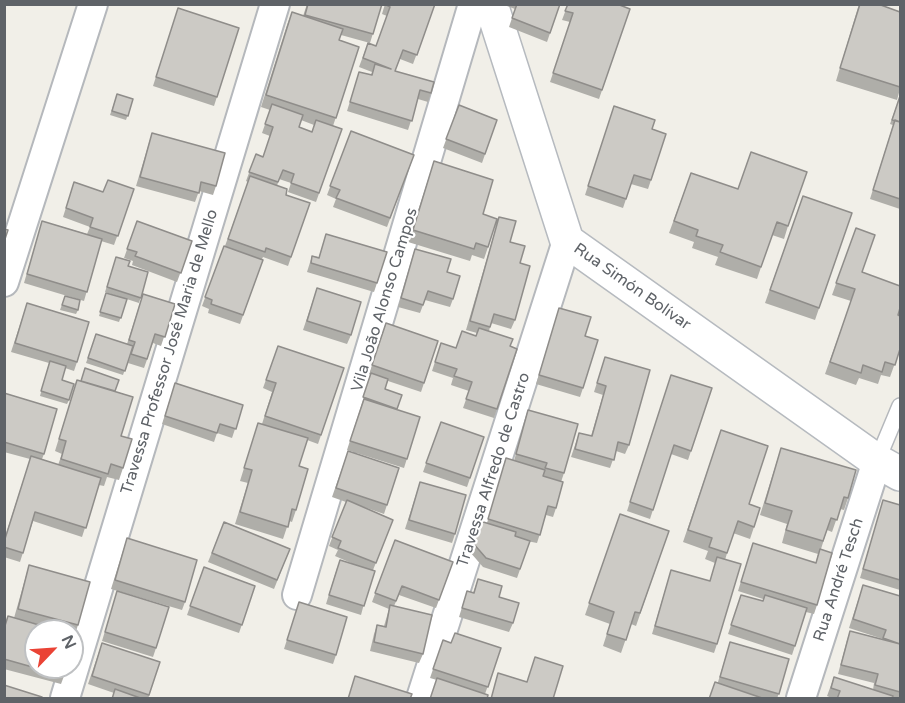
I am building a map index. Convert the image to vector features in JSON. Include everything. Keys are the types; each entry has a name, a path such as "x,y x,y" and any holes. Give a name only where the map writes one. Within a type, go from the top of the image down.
{"street":[{"path":"4,282 93,4"},
{"name":"Travessa Professor José Maria de Mello","path":"65,699 275,4"},
{"name":"Vila João Alonso Campos","path":"297,595 473,4"},
{"name":"Rua Simón Bolívar","path":"491,4 567,240 889,468"},
{"name":"Travessa Alfredo de Castro","path":"422,699 567,240"},
{"name":"Rua André Tesch","path":"801,699 889,468"}],"lane":[{"path":"889,468 900,406"}],"building":[{"path":"308,4 382,4 373,34 305,15"},
{"path":"385,4 435,4 417,55 403,50 395,71 434,82 431,93 420,90 412,121 350,102 359,72 372,75 375,64 391,69 363,58 368,43 376,46 390,7"},
{"path":"517,4 560,4 550,33 512,18"},
{"path":"568,4 617,4 630,9 602,90 553,73 573,13 565,11"},
{"path":"860,4 878,4 900,12 900,87 840,68"},
{"path":"178,8 239,28 217,97 156,77"},
{"path":"292,12 343,29 339,40 359,47 336,118 266,95"},
{"path":"117,94 133,99 128,116 112,111"},
{"path":"900,96 900,122 892,120"},
{"path":"272,104 303,115 299,127 312,132 316,120 342,129 319,193 291,183 294,174 283,170 278,182 249,172 256,154 263,157 273,127 265,124"},
{"path":"459,105 497,120 485,154 446,139"},
{"path":"614,106 655,120 652,129 666,134 651,180 634,175 626,199 588,186"},
{"path":"895,120 900,122 900,199 873,190"},
{"path":"351,131 414,155 390,218 336,198 340,190 330,186"},
{"path":"152,133 225,153 216,186 201,182 199,193 140,177"},
{"path":"751,152 807,172 788,226 777,222 761,267 720,252 723,245 696,236 698,230 674,221 691,173 738,189"},
{"path":"434,161 493,180 483,214 497,219 488,247 476,243 474,249 413,230"},
{"path":"250,176 287,189 286,195 310,203 291,257 266,248 265,252 228,239"},
{"path":"108,180 134,189 118,236 90,227 93,218 66,208 74,182 103,192"},
{"path":"803,196 852,213 819,308 770,290"},
{"path":"499,217 516,221 510,242 525,246 520,263 530,266 515,320 494,314 490,327 470,321"},
{"path":"42,221 102,239 87,292 27,274"},
{"path":"137,221 192,241 181,273 135,256 137,252 127,249"},
{"path":"856,228 875,235 862,272 900,286 898,315 900,316 900,349 895,365 885,362 882,372 863,365 861,373 830,362 855,289 836,283"},
{"path":"4,229 8,230 4,242"},
{"path":"326,234 387,252 377,283 311,263 312,256 319,258"},
{"path":"224,246 263,260 243,315 211,304 212,300 205,297"},
{"path":"415,249 451,259 447,272 460,276 453,299 428,291 423,305 401,298"},
{"path":"116,257 130,261 128,266 148,272 141,298 107,287"},
{"path":"317,288 361,302 351,335 307,321"},
{"path":"106,293 127,299 121,318 100,312"},
{"path":"143,294 175,304 165,337 155,334 147,359 131,354 135,342 129,340"},
{"path":"65,296 80,300 78,310 62,305"},
{"path":"27,303 89,322 77,362 15,343"},
{"path":"559,308 591,317 585,336 598,340 583,388 539,375"},
{"path":"386,323 438,341 424,383 372,365"},
{"path":"479,328 513,339 510,346 517,349 497,409 466,399 472,382 454,376 457,369 435,362 441,343 456,348 462,331 476,336"},
{"path":"96,334 133,346 125,371 88,358"},
{"path":"278,346 344,368 321,435 265,416 276,383 266,380"},
{"path":"605,357 650,370 629,445 618,442 614,460 575,449 579,433 592,436 606,386 597,383"},
{"path":"50,361 66,366 62,380 74,384 69,400 41,391"},
{"path":"85,368 119,380 115,391 81,381"},
{"path":"371,373 388,379 385,389 402,395 397,409 363,397"},
{"path":"671,375 712,388 691,451 674,445 653,510 630,502"},
{"path":"77,380 133,397 121,436 132,439 123,468 111,464 108,474 61,459 66,441 59,439"},
{"path":"175,383 243,405 236,429 220,424 217,433 165,416"},
{"path":"4,393 57,409 44,454 4,442"},
{"path":"364,399 420,417 407,459 350,441"},
{"path":"528,410 578,424 564,473 545,468 547,463 516,454"},
{"path":"441,422 484,437 470,478 426,463"},
{"path":"258,423 308,438 299,466 308,469 296,510 292,509 288,527 240,512 252,470 244,468"},
{"path":"721,430 768,446 749,504 760,508 754,527 738,521 727,553 709,547 712,538 688,530"},
{"path":"781,448 856,470 848,498 844,497 837,520 831,518 823,541 786,530 792,511 765,503"},
{"path":"348,451 399,468 387,505 336,488"},
{"path":"31,456 101,478 86,528 35,512 23,553 4,547 4,542"},
{"path":"506,458 545,470 543,476 563,482 556,508 548,506 540,535 488,519"},
{"path":"420,482 466,495 455,534 409,520"},
{"path":"347,500 393,520 376,563 338,548 341,541 332,537"},
{"path":"883,500 900,505 900,580 863,569"},
{"path":"620,514 669,531 640,613 635,612 626,640 607,634 614,612 589,603"},
{"path":"480,521 516,532 515,536 530,541 520,569 486,558 473,543"},
{"path":"224,522 290,549 277,580 212,553"},
{"path":"127,538 197,560 185,602 115,580"},
{"path":"395,540 453,562 439,600 402,586 396,601 375,593"},
{"path":"753,543 816,563 820,549 832,553 817,605 741,582"},
{"path":"717,557 741,564 717,644 655,626 671,570 710,581"},
{"path":"340,560 375,571 364,606 329,595"},
{"path":"29,565 90,582 80,619 56,619 18,609"},
{"path":"204,567 255,586 242,625 190,606"},
{"path":"478,579 502,586 499,597 519,603 513,623 462,608 467,591 474,593"},
{"path":"863,585 900,596 900,644 883,638 886,630 853,619"},
{"path":"117,591 169,607 156,648 105,632"},
{"path":"741,595 763,601 765,595 807,608 795,646 731,625"},
{"path":"299,602 347,617 336,655 287,640"},
{"path":"390,605 432,615 423,654 374,642 377,625 386,627"},
{"path":"8,616 24,621 24,665 4,659 4,629"},
{"path":"850,631 900,644 900,692 875,685 878,674 841,665"},
{"path":"455,633 501,648 488,687 433,669 443,640 451,643"},
{"path":"730,642 789,659 779,694 720,677"},
{"path":"102,643 160,662 149,695 92,676"},
{"path":"535,657 563,666 553,699 491,699 498,673 527,682"},
{"path":"355,676 412,694 410,699 348,699"},
{"path":"834,677 893,696 892,699 837,699 840,691 831,688"},
{"path":"437,678 488,695 487,699 430,699"},
{"path":"715,682 765,699 709,699"},
{"path":"4,685 42,697 41,699 4,699"},
{"path":"115,689 143,699 112,699"}]}
